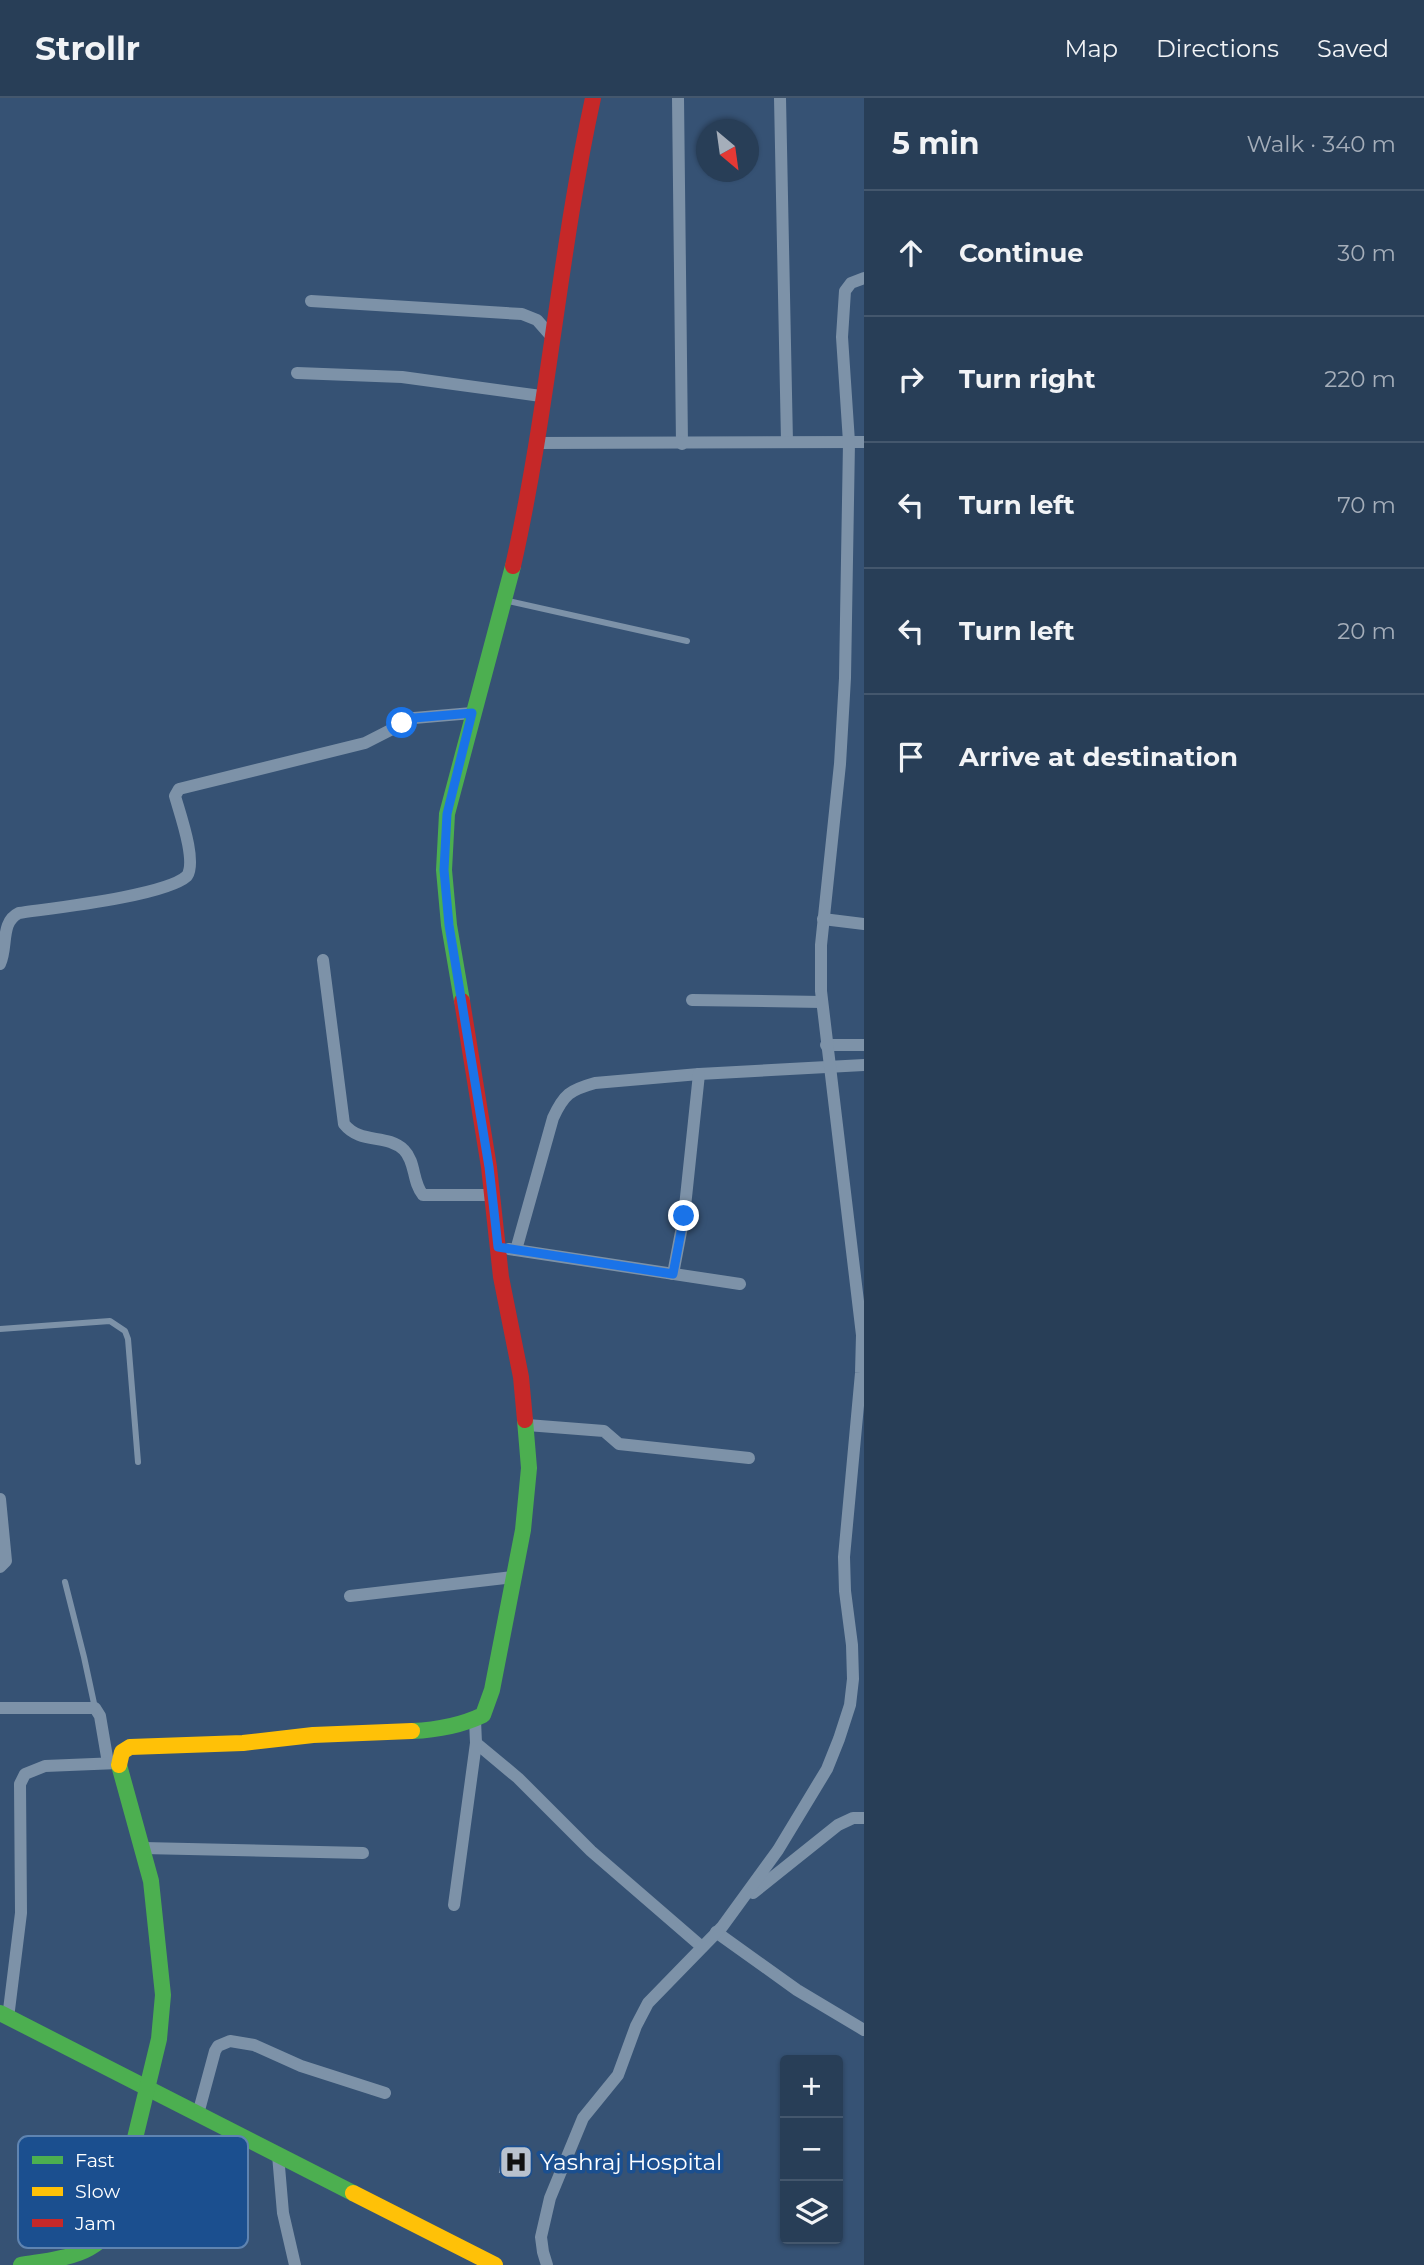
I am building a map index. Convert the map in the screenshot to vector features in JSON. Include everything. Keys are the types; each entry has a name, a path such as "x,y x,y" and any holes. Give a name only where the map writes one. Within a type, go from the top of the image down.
{"street":[{"path":"507,1249 491,1195 489,1167 449,925 444,870 447,814 526,507 578,166 593,98"},
{"path":"678,98 682,444"},
{"path":"780,98 787,442"},
{"path":"547,2265 541,2244 550,2198 583,2119 618,2075 636,2026 648,2003 716,1932 778,1850 827,1769 859,1679 845,1591 844,1557 858,1469 863,1373 862,1335 822,1002 823,919 840,764 845,678 849,442 842,337 845,291 851,283 864,278"},
{"path":"311,301 522,314 537,320 552,337"},
{"path":"297,373 371,374 416,378 541,396"},
{"path":"535,443 864,442"},
{"path":"0,964 8,923 19,913 116,898 176,883 187,876 191,866 186,834 175,796 179,789 365,743 414,718 472,713"},
{"path":"823,919 864,924"},
{"path":"323,960 345,1124 352,1133 395,1143 402,1148 410,1158 418,1189 423,1195 491,1195"},
{"path":"692,1000 822,1002"},
{"path":"241,2136 4,2015 22,1913 20,1784 24,1774 45,1766 113,1763 130,1747 244,1743 313,1735 405,1731 447,1727 475,1720 482,1715 492,1690 529,1492 527,1425 503,1283 507,1249 561,1101 568,1093 595,1083 699,1074 828,1057 864,1045"},
{"path":"828,1057 864,1065"},
{"path":"673,1274 684,1216 699,1074"},
{"path":"507,1249 740,1284"},
{"path":"527,1425 604,1431 620,1444 749,1458"},
{"path":"0,1499 7,1551 6,1561 0,1567"},
{"path":"350,1596 513,1577"},
{"path":"850,1627 864,1627"},
{"path":"1,1708 94,1708 100,1716 113,1763 143,1848 157,1922 163,1995 161,2028 135,2136"},
{"path":"454,1905 476,1743 475,1720"},
{"path":"476,1743 518,1778 592,1851 702,1947"},
{"path":"740,1903 838,1825 853,1818 864,1818"},
{"path":"143,1848 363,1853"},
{"path":"716,1932 797,1990 864,2030"},
{"path":"198,2114 215,2051 218,2046 230,2041 254,2045 301,2066 385,2093"},
{"path":"248,2140 495,2265"},
{"path":"278,2155 283,2213 295,2265"},
{"path":"21,2265 82,2253 94,2248"}],"lane":[{"path":"504,600 687,641"},
{"path":"0,1329 110,1321 125,1331 128,1339 138,1462"},
{"path":"65,1582 94,1708"}],"building":[{"path":"503,2153 524,2156 521,2175 500,2172"}],"traffic: fast":[{"path":"462,1001 449,925 444,870 447,814 513,566"},
{"path":"412,1731 448,1727 483,1715 492,1690 523,1530 529,1468 525,1420"},
{"path":"119,1765 151,1881 163,1995 159,2039 136,2136"},
{"path":"0,2013 241,2136"},
{"path":"248,2139 353,2193"},
{"path":"21,2265 73,2255 90,2248"}],"traffic: slow":[{"path":"119,1765 122,1752 130,1747 243,1743 313,1735 412,1731"},
{"path":"353,2193 495,2265"}],"traffic: jam":[{"path":"513,566 535,450 571,215 593,98"},
{"path":"462,1001 489,1167 501,1277 521,1377 525,1420"}],"place":[{"name":"Yashraj Hospital","path":"516,2162"}],"route":[{"path":"402,723 414,718 472,713 447,814 444,870 449,925 489,1167 498,1247 673,1274 684,1216"}]}
